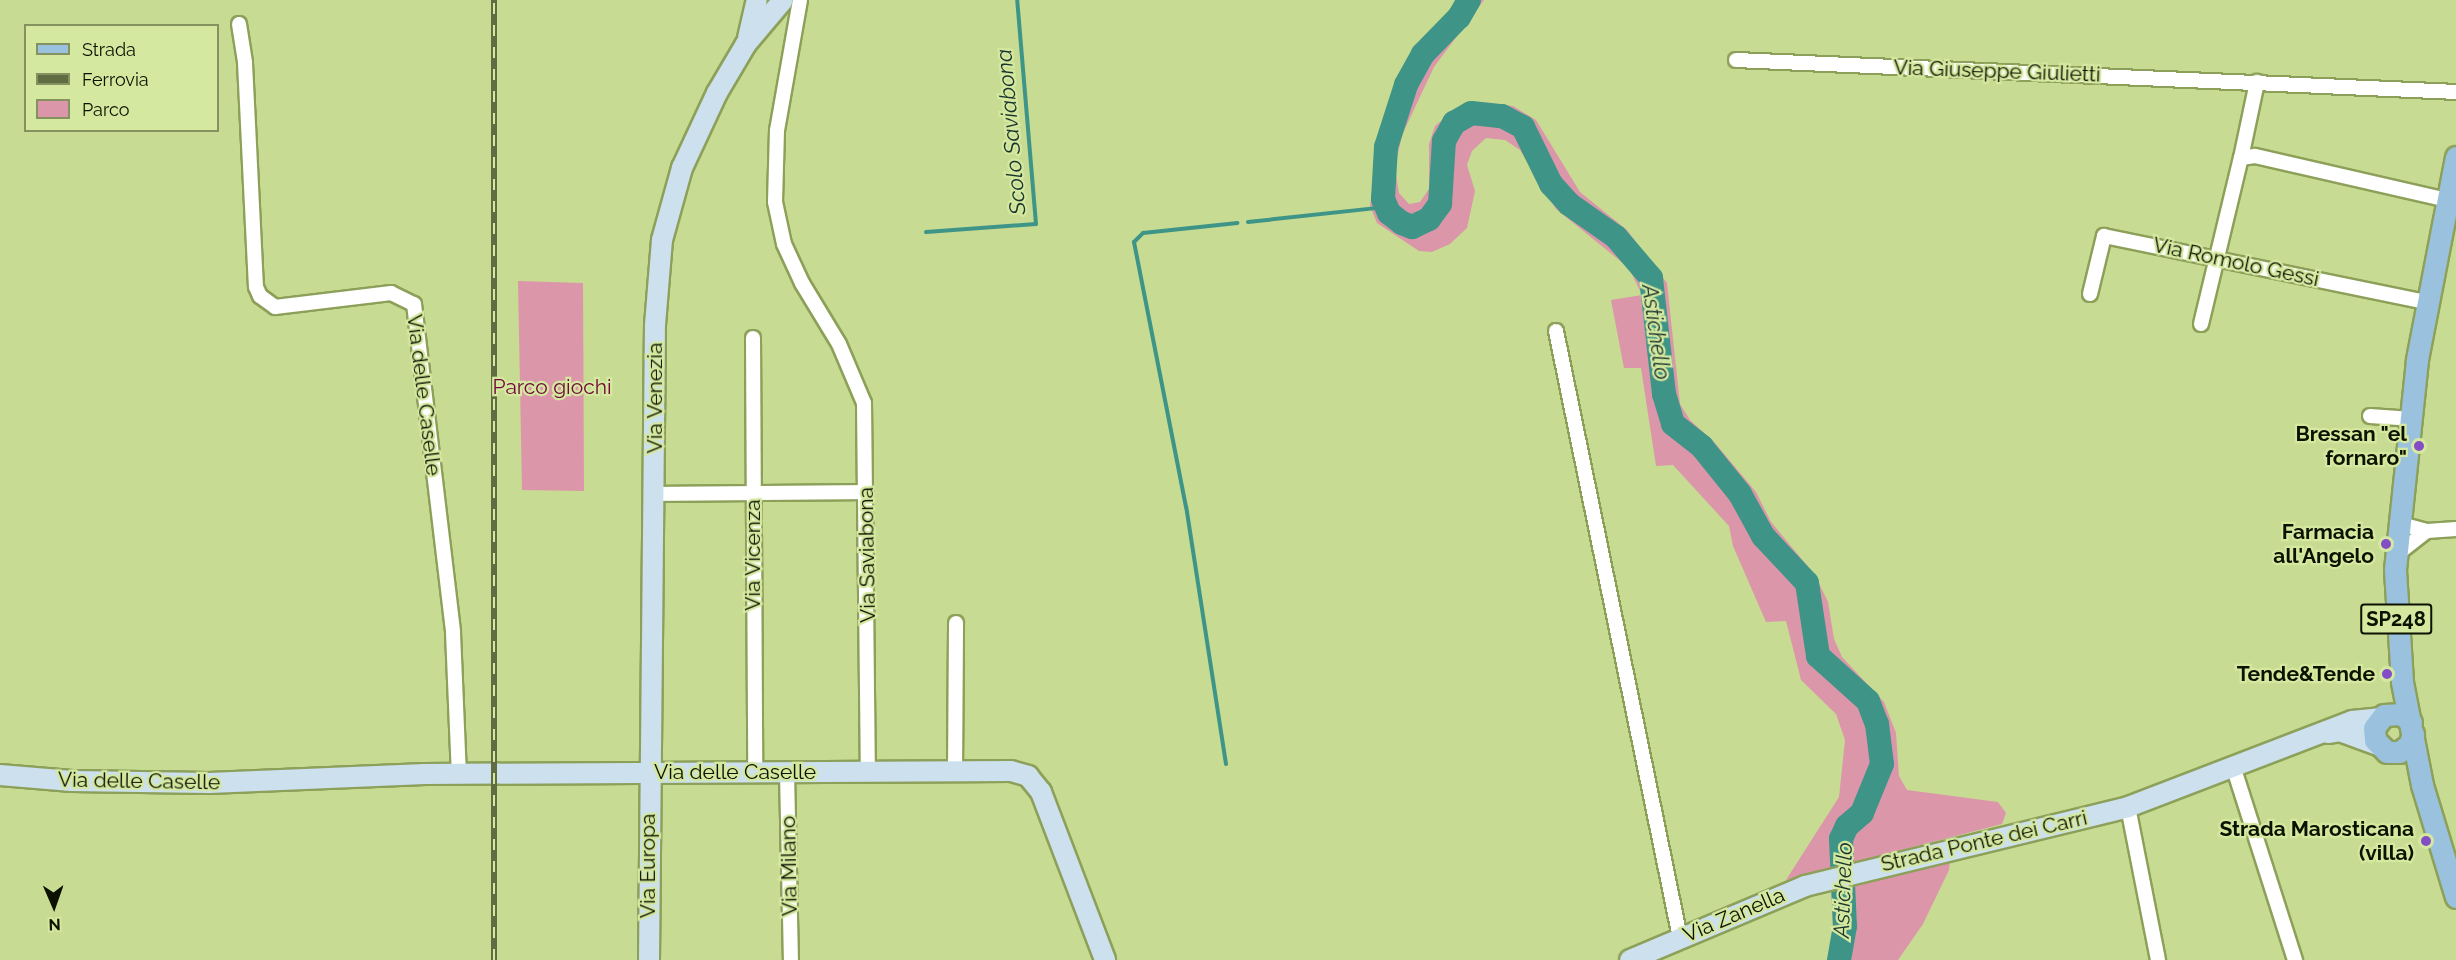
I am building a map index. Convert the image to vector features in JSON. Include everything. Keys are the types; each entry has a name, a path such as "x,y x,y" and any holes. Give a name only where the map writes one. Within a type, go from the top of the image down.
{"main road":[{"name":"SP248","path":"2456,157 2426,302 2409,419 2397,523 2396,555 2402,682 2422,785 2456,897"},
{"name":"SP248","path":"2402,682 2384,716 2374,728 2386,749 2422,785"},
{"path":"2384,716 2401,714 2412,728 2409,745 2386,749"}],"street":[{"name":"Via Venezia","path":"746,44 757,0"},
{"name":"Via Venezia","path":"648,772 655,494 655,325 662,240 682,168 717,93 746,44 783,0"},
{"name":"Via Saviabona","path":"800,0 777,130 775,202 784,244 802,283 839,344 864,403 868,772"},
{"name":"Via delle Caselle","path":"239,24 245,63 256,287 260,297 276,307 391,293 414,304 453,633 459,775"},
{"name":"Via Giuseppe Giulietti","path":"1736,60 2456,92"},
{"path":"2201,324 2257,82"},
{"path":"2241,158 2255,156 2447,200"},
{"name":"Via Romolo Gessi","path":"2090,294 2104,236 2217,257 2426,302"},
{"path":"1556,331 1680,938"},
{"name":"Via Vicenza","path":"753,338 755,772"},
{"path":"2370,416 2409,419"},
{"path":"655,494 866,492"},
{"path":"2397,523 2427,531 2456,529"},
{"path":"2396,555 2427,531"},
{"path":"955,772 956,623"},
{"name":"Strada Ponte dei Carri","path":"1806,886 2128,807 2328,733 2352,721 2384,716"},
{"name":"Strada Ponte dei Carri","path":"2328,733 2340,731 2386,749"},
{"path":"2234,769 2295,960"},
{"path":"868,772 1011,771 1028,776 1041,792 1105,960"},
{"name":"Via Europa","path":"648,772 649,960"},
{"name":"Via Milano","path":"787,772 791,960"},
{"name":"Via delle Caselle","path":"0,775 72,781 188,783 459,775 868,772"},
{"path":"2128,807 2158,960"},
{"name":"Via Zanella","path":"1630,960 1806,886"}],"green space":[{"path":"1463,0 1484,0 1434,67 1402,135 1395,168 1399,193 1409,204 1420,202 1429,189 1429,144 1435,126 1457,108 1479,102 1513,106 1536,120 1580,192 1627,230 1667,283 1680,404 1690,420 1715,443 1756,492 1771,522 1815,575 1828,602 1834,639 1842,657 1884,702 1896,733 1899,776 1907,790 1998,802 2006,813 2002,824 1786,880 1839,797 1845,740 1836,714 1801,680 1786,621 1766,622 1733,546 1729,526 1673,465 1656,466 1641,368 1624,368 1611,300 1642,295 1629,268 1556,209 1520,150 1505,140 1486,138 1472,151 1467,165 1475,191 1467,228 1450,244 1432,252 1419,251 1377,223 1370,206 1378,149 1418,47 1455,15"},
{"name":"Parco giochi","path":"518,281 583,283 584,491 522,490"},
{"path":"1950,859 1949,870 1923,924 1898,960 1827,960 1834,950 1831,887"}],"waterway":[{"name":"Scolo Saviabona","path":"926,232 1036,224 1017,0"},
{"name":"Astichello","path":"1469,0 1459,17 1423,54 1406,85 1386,147 1383,199 1389,213 1402,223 1412,227 1429,219 1440,204 1444,141 1454,123 1471,113 1502,116 1523,127 1551,184 1569,204 1616,237 1651,278 1664,394 1673,424 1702,447 1740,494 1763,536 1807,583 1818,656 1868,701 1877,724 1882,764 1862,813 1847,826 1841,839 1845,926 1839,960"},
{"path":"1248,222 1387,207"},
{"path":"1226,764 1186,507 1134,242 1143,233 1237,223"}],"railway":[{"path":"494,0 494,960"}],"place":[{"name":"Bressan \"el fornaro\"","path":"2419,446"},
{"name":"Farmacia all'Angelo","path":"2386,544"},
{"name":"Tende&Tende","path":"2387,674"},
{"name":"Strada Marosticana (villa)","path":"2426,841"}]}
